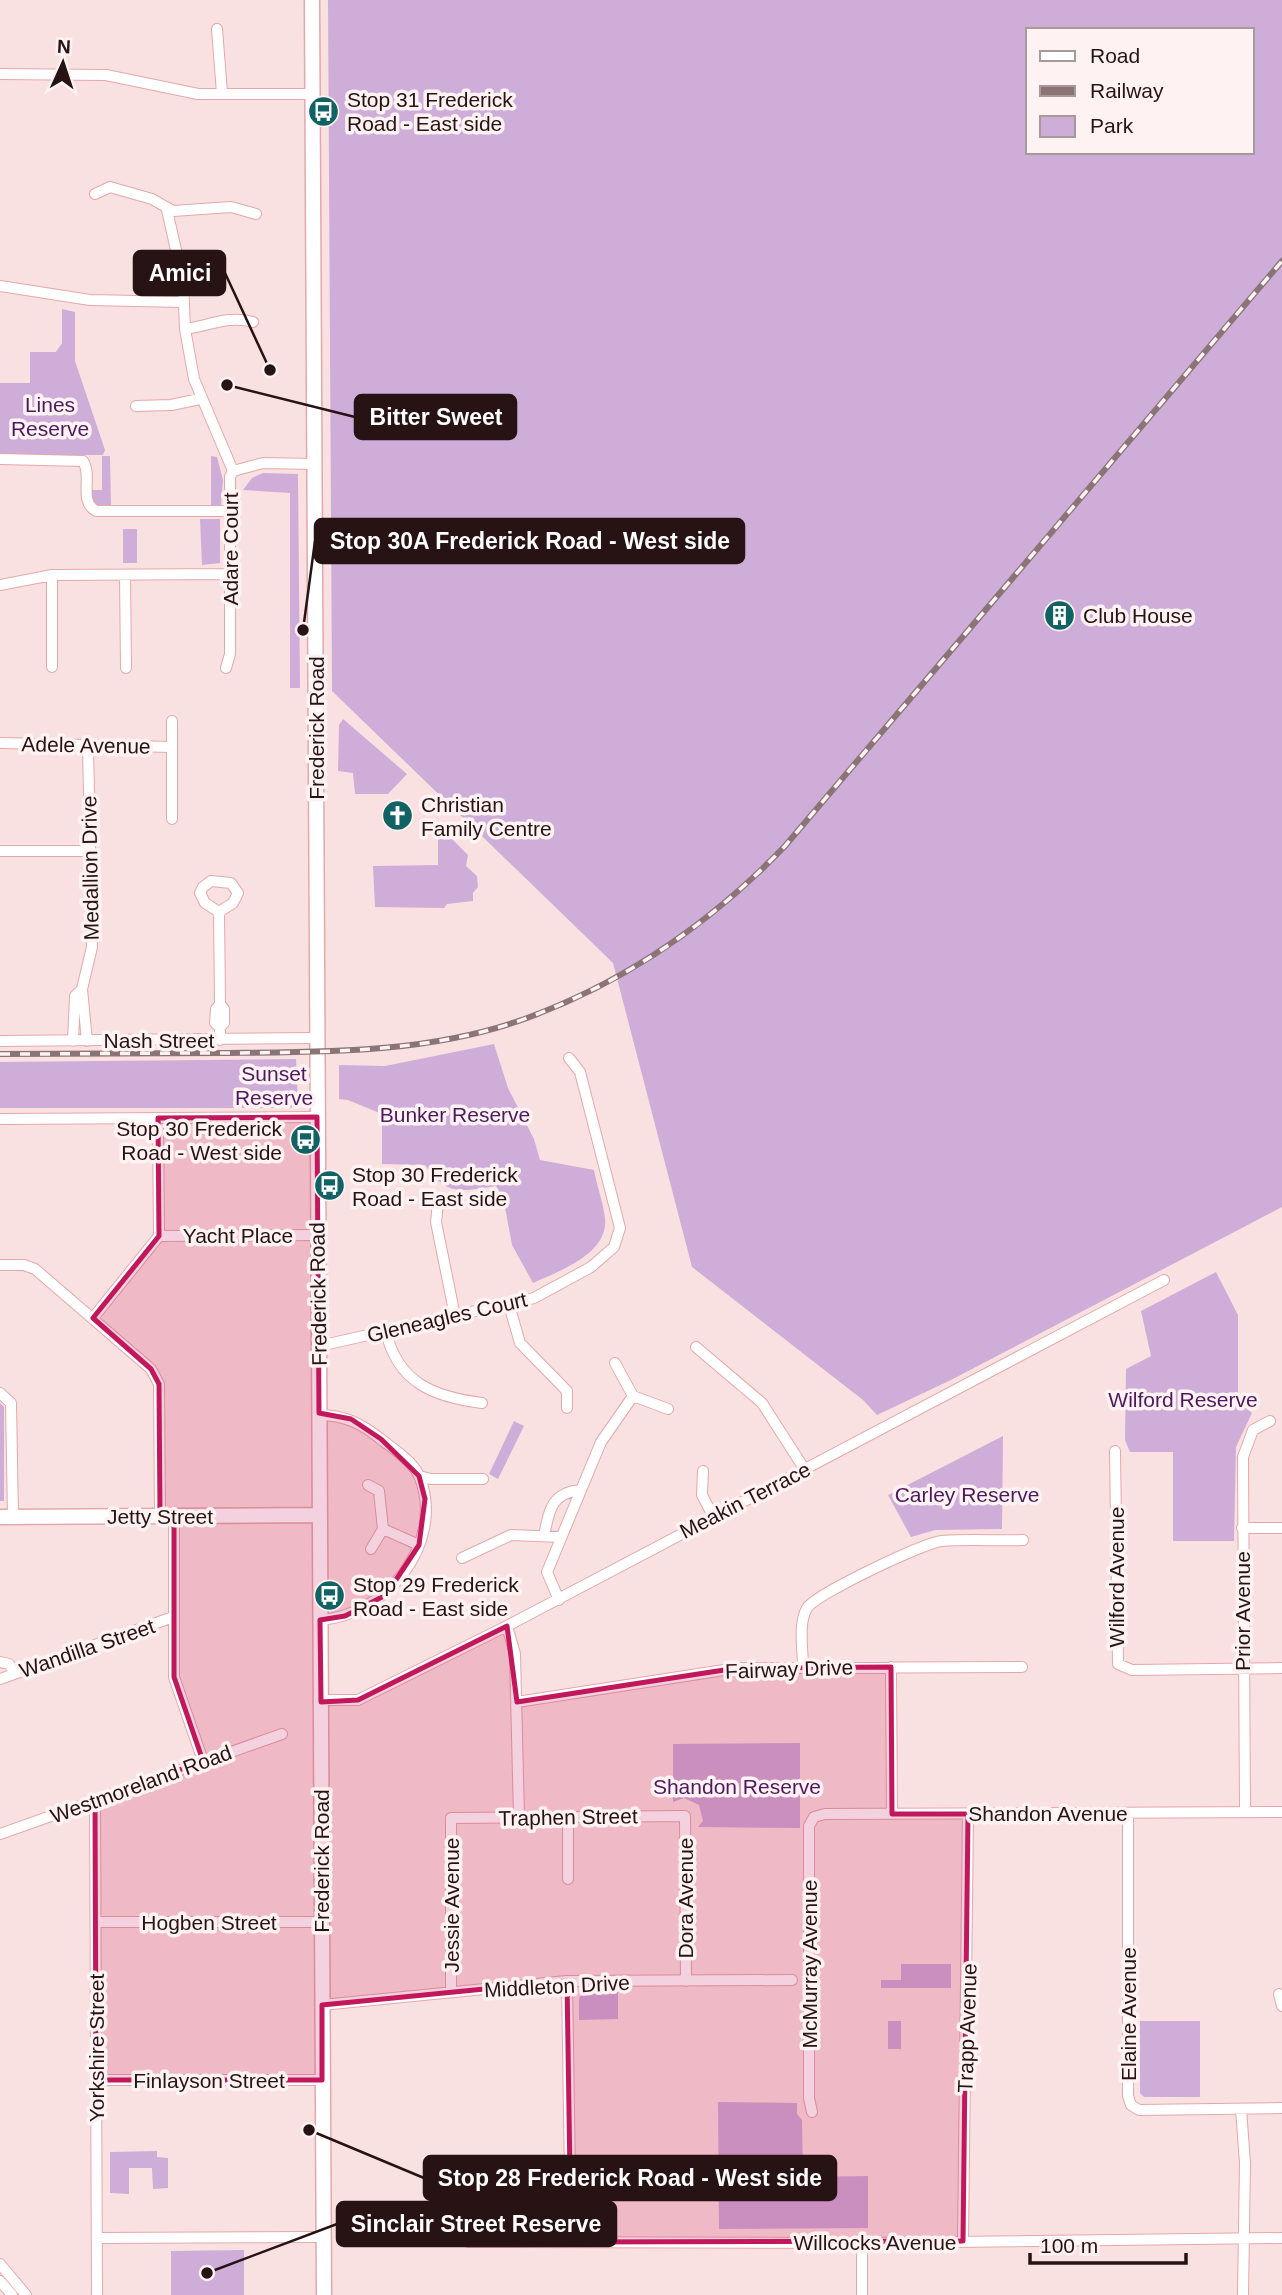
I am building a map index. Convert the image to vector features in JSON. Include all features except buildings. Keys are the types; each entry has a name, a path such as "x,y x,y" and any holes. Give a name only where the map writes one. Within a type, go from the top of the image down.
{"main road":[{"name":"Frederick Road","path":"312,0 324,2295"},
{"name":"Jetty Street","path":"7,1517 320,1515"}],"street":[{"path":"217,29 222,93"},
{"path":"0,74 106,75 190,93 312,94"},
{"path":"95,194 110,187 152,199 167,210 231,207 256,214"},
{"path":"167,210 183,281 185,329 200,399 233,471"},
{"path":"0,286 90,300 183,302"},
{"path":"185,329 206,327 232,318 253,322"},
{"path":"136,406 171,405 200,399"},
{"path":"0,459 83,461 86,469 87,501 96,511 230,512"},
{"name":"Adare Court","path":"226,668 230,654 230,512 233,471 263,463 314,464"},
{"path":"0,585 52,575 229,574"},
{"path":"52,575 52,667"},
{"path":"125,575 126,668"},
{"path":"172,721 172,819"},
{"name":"Adele Avenue","path":"0,743 172,747"},
{"name":"Medallion Drive","path":"86,1041 82,989 92,947 88,745"},
{"path":"0,851 89,851"},
{"path":"219,912 220,1004 224,1009 220,1040"},
{"name":"Medallion Drive","path":"73,1041 75,996 82,989"},
{"name":"Nash Street","path":"0,1041 317,1038"},
{"name":"Gleneagles Court","path":"319,1346 534,1298 591,1267 614,1247 620,1234 580,1072 569,1058"},
{"path":"0,1119 317,1117"},
{"path":"93,1318 159,1236 158,1118"},
{"path":"438,1203 436,1222 455,1316"},
{"name":"Yacht Place","path":"159,1236 318,1235"},
{"path":"0,1265 24,1265 35,1269 151,1369 159,1384 174,1677 203,1761"},
{"name":"Meakin Terrace","path":"321,1700 358,1700 507,1626 1164,1280"},
{"path":"509,1305 520,1343 567,1391 567,1408"},
{"path":"386,1332 391,1356 421,1384 454,1399 482,1403"},
{"path":"696,1348 762,1404 805,1469"},
{"path":"615,1363 633,1396 668,1409"},
{"path":"0,1393 11,1404 7,1517"},
{"path":"559,1600 547,1572 601,1442 633,1396"},
{"path":"319,1415 341,1416 362,1424 405,1459 419,1476 425,1499 419,1545 386,1595 345,1616 320,1620"},
{"name":"Prior Avenue","path":"1245,1812 1242,1457 1253,1430 1270,1421"},
{"name":"Wilford Avenue","path":"1115,1451 1118,1664 1132,1670 1282,1668"},
{"path":"703,1471 702,1495 713,1516"},
{"path":"419,1476 431,1479 483,1479"},
{"path":"368,1485 379,1491 383,1530 371,1549"},
{"path":"544,1536 550,1504 565,1492 580,1490"},
{"path":"1242,1528 1282,1528"},
{"path":"383,1530 419,1545"},
{"path":"462,1558 511,1535 561,1537"},
{"path":"803,1667 804,1620 807,1607 823,1594 940,1541 1023,1540"},
{"name":"Wandilla Street","path":"0,1679 173,1617"},
{"path":"507,1626 515,1654 519,1817"},
{"path":"0,1662 9,1664 15,1673"},
{"path":"891,1667 892,1814"},
{"name":"Fairway Drive","path":"517,1702 737,1668 1022,1667"},
{"name":"Westmoreland Road","path":"0,1834 282,1734"},
{"name":"Yorkshire Street","path":"96,1801 97,2295"},
{"name":"Shandon Avenue","path":"814,1817 892,1814 1282,1812"},
{"name":"Elaine Avenue","path":"1128,1813 1128,2096 1131,2105 1139,2110 1282,2108"},
{"name":"Trapp Avenue","path":"963,2241 968,1814"},
{"name":"Traphen Street","path":"451,1818 685,1816"},
{"name":"Dora Avenue","path":"685,1816 686,1981"},
{"name":"McMurray Avenue","path":"813,2112 809,2098 809,1825 814,1817"},
{"name":"Jessie Avenue","path":"451,1818 451,1992"},
{"path":"568,1818 568,1879"},
{"name":"Hogben Street","path":"96,1922 322,1922"},
{"name":"Middleton Drive","path":"322,2005 567,1981 792,1980"},
{"path":"567,1981 571,2242"},
{"path":"1279,1994 1282,2006"},
{"name":"Finlayson Street","path":"96,2080 322,2080"},
{"path":"1241,2109 1245,2163 1243,2295"},
{"path":"97,2238 323,2237"},
{"name":"Willcocks Avenue","path":"468,2242 862,2243 1282,2238"},
{"path":"862,2243 862,2295"},
{"path":"0,2264 26,2295"},
{"path":"0,2281 12,2295"}],"highlighted area":[{"path":"317,1117 319,1413 351,1419 381,1439 419,1476 425,1499 419,1545 386,1595 345,1616 320,1620 321,1702 358,1700 507,1626 517,1702 737,1668 891,1667 892,1814 968,1814 963,2241 571,2242 567,1981 322,2005 322,2080 96,2080 95,1801 203,1761 174,1677 174,1516 160,1516 159,1384 151,1369 93,1318 159,1236 158,1118"}],"green space":[{"path":"328,0 1282,0 1282,1207 951,1380 877,1415 863,1400 692,1267 613,963 332,691"},
{"name":"Lines Reserve","path":"62,309 75,312 75,361 105,450 103,455 0,455 0,383 30,383 30,352 56,352 62,343"},
{"path":"102,456 110,456 111,505 95,505 92,501 92,490 102,490"},
{"path":"211,456 217,457 223,480 221,505 211,505"},
{"path":"263,473 298,474 300,688 290,688 290,493 243,490 252,478"},
{"path":"200,519 220,519 220,563 202,565"},
{"path":"123,529 137,529 137,563 123,563"},
{"path":"343,719 407,774 388,794 355,794 353,773 338,771 339,725"},
{"path":"438,833 449,836 468,855 466,866 477,876 478,887 473,893 473,901 447,904 444,908 375,907 373,866 438,865"},
{"name":"Bunker Reserve","path":"494,1044 508,1088 534,1139 540,1160 594,1170 605,1218 604,1231 591,1251 568,1267 533,1283 512,1245 503,1197 496,1186 456,1189 440,1182 425,1165 382,1164 382,1114 339,1099 339,1065 385,1066"},
{"name":"Sunset Reserve","path":"296,1059 298,1103 291,1108 0,1108 0,1062"},
{"name":"Wilford Reserve","path":"1216,1272 1238,1315 1238,1401 1252,1413 1236,1447 1234,1541 1173,1541 1173,1452 1130,1452 1125,1440 1126,1369 1151,1356 1141,1311"},
{"path":"0,1403 4,1407 4,1501 0,1501"},
{"path":"514,1421 524,1426 498,1479 489,1474"},
{"name":"Carley Reserve","path":"1003,1436 1002,1529 935,1530 911,1537 888,1495"},
{"name":"Shandon Reserve","path":"800,1743 800,1828 698,1827 703,1821 699,1805 684,1798 673,1802 673,1744"},
{"path":"901,1964 951,1964 951,1988 881,1988 881,1980 901,1980"},
{"path":"584,1992 618,1992 618,2019 579,2020 579,1998"},
{"path":"888,2021 901,2021 901,2049 888,2049"},
{"path":"1140,2021 1200,2021 1200,2097 1144,2097 1140,2093"},
{"path":"718,2102 797,2103 797,2114 802,2120 803,2177 868,2176 868,2228 719,2229"},
{"path":"157,2151 157,2157 168,2158 168,2188 153,2189 152,2168 129,2168 129,2194 110,2193 110,2152"},
{"path":"244,2250 244,2295 171,2295 171,2251"}],"railway":[{"path":"0,1054 304,1052 417,1044 491,1030 527,1018 564,1003 633,968 697,925 757,874 785,846 1282,261"}],"place":[{"name":"Stop 31 Frederick Road - East side","path":"324,111"},
{"name":"Amici","path":"270,370"},
{"name":"Bitter Sweet","path":"227,385"},
{"name":"Club House","path":"1060,615"},
{"name":"Stop 30A Frederick Road - West side","path":"303,630"},
{"name":"Christian Family Centre","path":"398,816"},
{"name":"Stop 30 Frederick Road - West side","path":"305,1140"},
{"name":"Stop 30 Frederick Road - East side","path":"329,1186"},
{"name":"Stop 29 Frederick Road - East side","path":"330,1596"},
{"name":"Stop 28 Frederick Road - West side","path":"309,2130"},
{"name":"Sinclair Street Reserve","path":"207,2273"}]}
